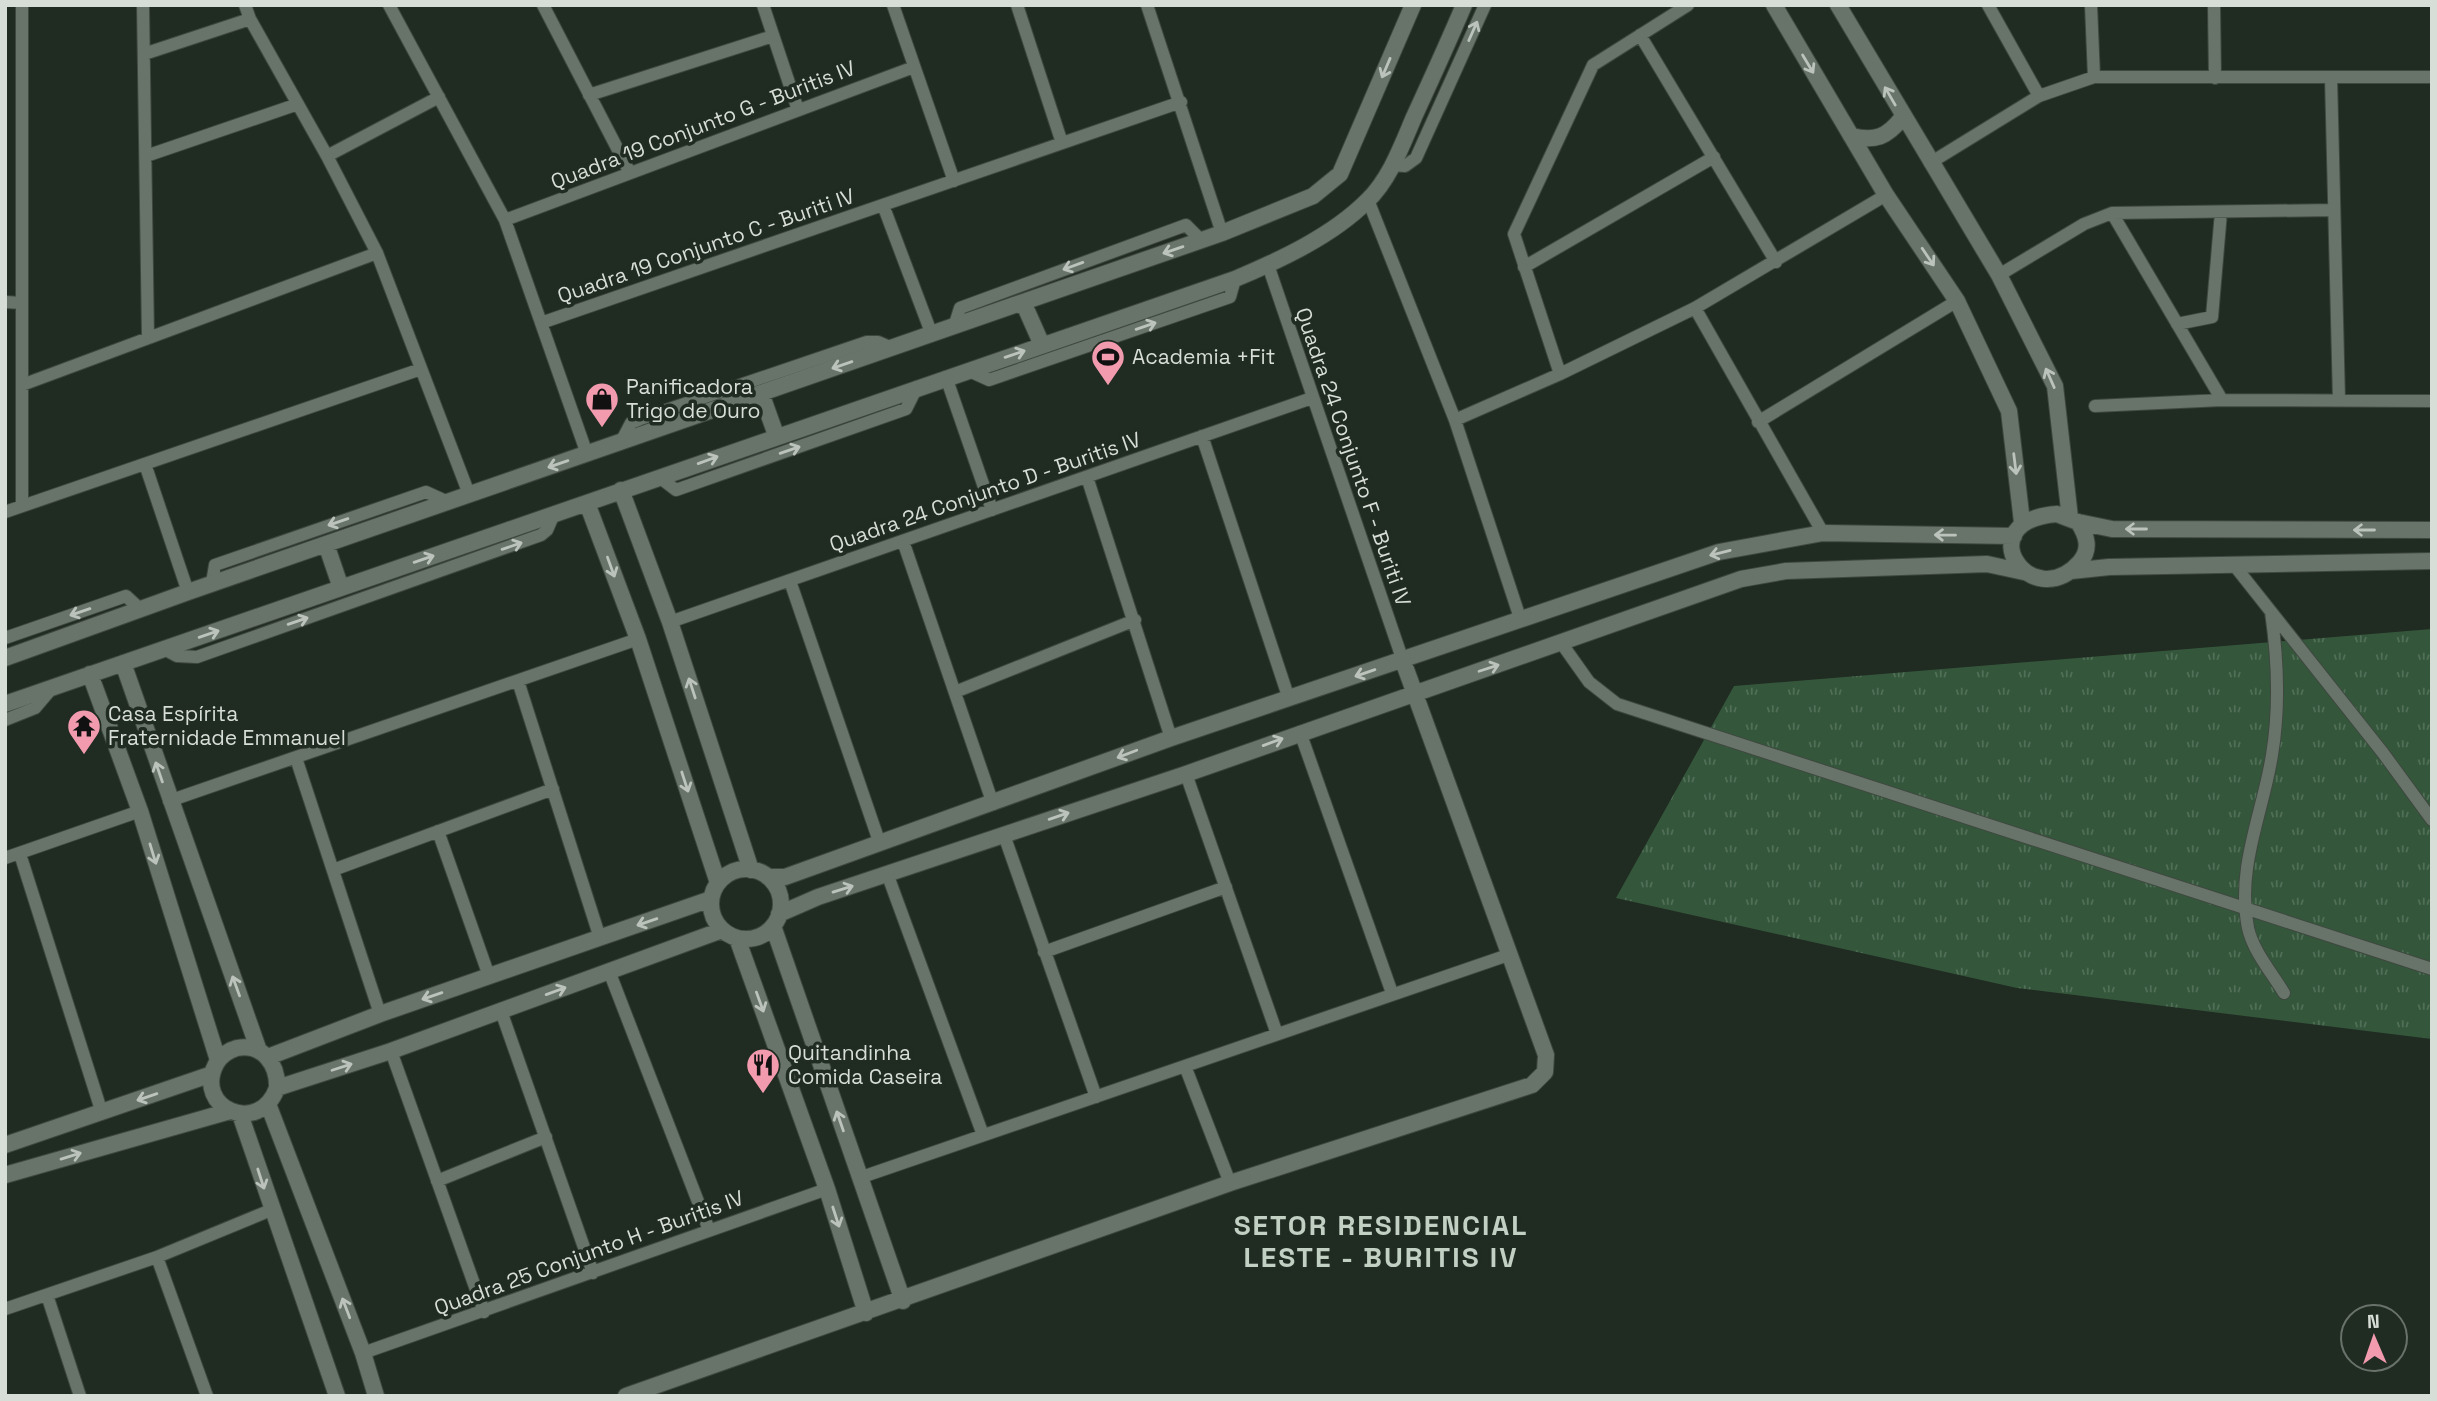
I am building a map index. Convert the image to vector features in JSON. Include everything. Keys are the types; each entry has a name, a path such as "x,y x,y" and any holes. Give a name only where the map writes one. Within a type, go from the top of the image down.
{"street":[{"path":"22,5 22,506"},
{"path":"143,5 148,338"},
{"path":"245,5 250,19 327,156 377,253 469,494"},
{"path":"388,5 505,220 587,454"},
{"path":"543,5 630,173"},
{"path":"763,5 799,110"},
{"path":"893,5 954,181"},
{"path":"1017,5 1062,143"},
{"path":"1147,5 1222,233"},
{"path":"5,658 212,583 1222,233 1314,197 1340,174 1413,5"},
{"path":"5,704 776,435 1235,279 1268,265 1326,232 1368,200 1392,165 1464,5"},
{"path":"1392,165 1405,166 1416,158 1485,5"},
{"path":"1560,374 1514,234 1593,65 1688,5"},
{"path":"1774,5 1886,195 1957,301 2008,411 2018,529 2013,554 2024,572"},
{"path":"1838,5 1902,118 1999,275 2055,386 2074,520 2087,540 2086,551 2071,571"},
{"path":"1988,5 2039,96"},
{"path":"2091,5 2094,77"},
{"path":"2214,5 2215,78"},
{"path":"144,54 250,19"},
{"path":"1640,35 1776,262"},
{"path":"589,95 773,36"},
{"name":"Quadra 19 Conjunto G - Buritis IV","path":"505,220 914,66"},
{"path":"1930,163 2039,96 2094,77 2432,76"},
{"path":"2331,77 2339,400"},
{"path":"327,156 439,97"},
{"name":"Quadra 19 Conjunto C - Buriti IV","path":"541,323 1181,102"},
{"path":"146,156 298,104"},
{"path":"1851,136 1868,139 1885,136 1902,118"},
{"path":"1524,267 1714,157"},
{"path":"1455,420 1560,374 1695,308 1886,195"},
{"path":"1368,200 1455,420 1520,618"},
{"path":"883,205 932,335"},
{"path":"1999,275 2084,224 2112,213 2334,210"},
{"path":"2177,324 2212,317 2221,212"},
{"path":"2112,213 2222,400"},
{"path":"954,327 960,308 1186,225 1201,240"},
{"path":"22,385 377,253"},
{"name":"Quadra 24 Conjunto F - Buriti IV","path":"1268,265 1403,661"},
{"path":"967,370 989,380 1230,297 1235,279"},
{"path":"1758,422 1957,301"},
{"path":"5,302 22,303"},
{"path":"1023,302 1042,345"},
{"path":"1695,308 1823,533"},
{"path":"621,442 631,423 657,413 867,342 878,342 891,348"},
{"path":"5,512 421,369"},
{"path":"946,377 992,510"},
{"path":"659,477 676,490 906,410 917,387"},
{"path":"761,393 776,435"},
{"name":"Quadra 24 Conjunto D - Buritis IV","path":"670,622 1312,398"},
{"path":"2095,406 2222,400 2432,401"},
{"path":"1202,436 1289,699"},
{"path":"145,464 188,592"},
{"path":"1087,477 1171,738"},
{"path":"621,491 670,622 751,870"},
{"path":"212,583 215,565 426,492 448,502"},
{"path":"587,503 638,639 718,883"},
{"path":"164,649 177,656 197,657 541,535 547,530 554,514"},
{"path":"2432,530 2112,529 2045,515 2018,529 1823,533 1719,552 1171,738 785,877 768,877 751,870 733,872 718,883 711,899 715,921 722,930 737,938 757,937 776,920 818,897 888,876 1186,774 1741,579 1786,571 1987,564 2044,579 2071,571 2432,561"},
{"path":"903,541 993,804"},
{"path":"326,544 341,588"},
{"path":"2234,565 2384,753 2432,820"},
{"path":"790,581 880,844"},
{"path":"5,638 126,596 140,609"},
{"path":"2271,612 2279,672 2273,755 2247,853 2246,909 2248,930 2257,950 2284,993"},
{"path":"955,692 1135,620"},
{"path":"169,801 638,639"},
{"path":"1562,644 1589,682 1617,704 2432,969"},
{"path":"626,1396 903,1301 1230,1183 1532,1085 1545,1072 1546,1055 1403,661"},
{"path":"5,1175 235,1112 250,1114 268,1104 277,1088 274,1066 263,1054 169,801 123,663"},
{"path":"90,674 140,811 215,1067 214,1096 235,1112 337,1396"},
{"path":"518,681 600,938"},
{"path":"5,720 35,708 52,688"},
{"path":"1300,732 1392,993"},
{"path":"296,758 380,1014"},
{"path":"1186,774 1277,1034"},
{"path":"333,870 553,789"},
{"path":"5,858 140,811"},
{"path":"438,831 489,976"},
{"path":"1004,835 1096,1097"},
{"path":"20,854 102,1113"},
{"path":"888,876 983,1135"},
{"path":"768,877 779,894 776,920 859,1178 903,1301"},
{"path":"1044,952 1226,887"},
{"path":"5,1145 102,1113 215,1067 236,1048 263,1054 711,899"},
{"path":"277,1088 391,1051 722,930"},
{"path":"737,938 827,1189 866,1313"},
{"path":"859,1178 1511,954"},
{"path":"609,971 709,1230"},
{"path":"501,1011 593,1273"},
{"path":"391,1051 484,1312"},
{"path":"1185,1066 1230,1183"},
{"path":"268,1104 363,1353 376,1396"},
{"path":"438,1181 545,1137"},
{"name":"Quadra 25 Conjunto H - Buritis IV","path":"363,1353 827,1189"},
{"path":"5,1309 157,1257 271,1210"},
{"path":"157,1257 206,1396"},
{"path":"47,1294 80,1396"}],"green space":[{"path":"2432,629 2432,1039 2017,988 1616,898 1734,686"}],"place":[{"name":"Academia +Fit","path":"1108,387"},
{"name":"Panificadora Trigo de Ouro","path":"602,429"},
{"name":"Casa Espírita Fraternidade Emmanuel","path":"84,756"},
{"name":"Quitandinha Comida Caseira","path":"763,1095"}],"district":[{"name":"SETOR RESIDENCIAL LESTE - BURITIS IV","path":"1381,1241"}]}
